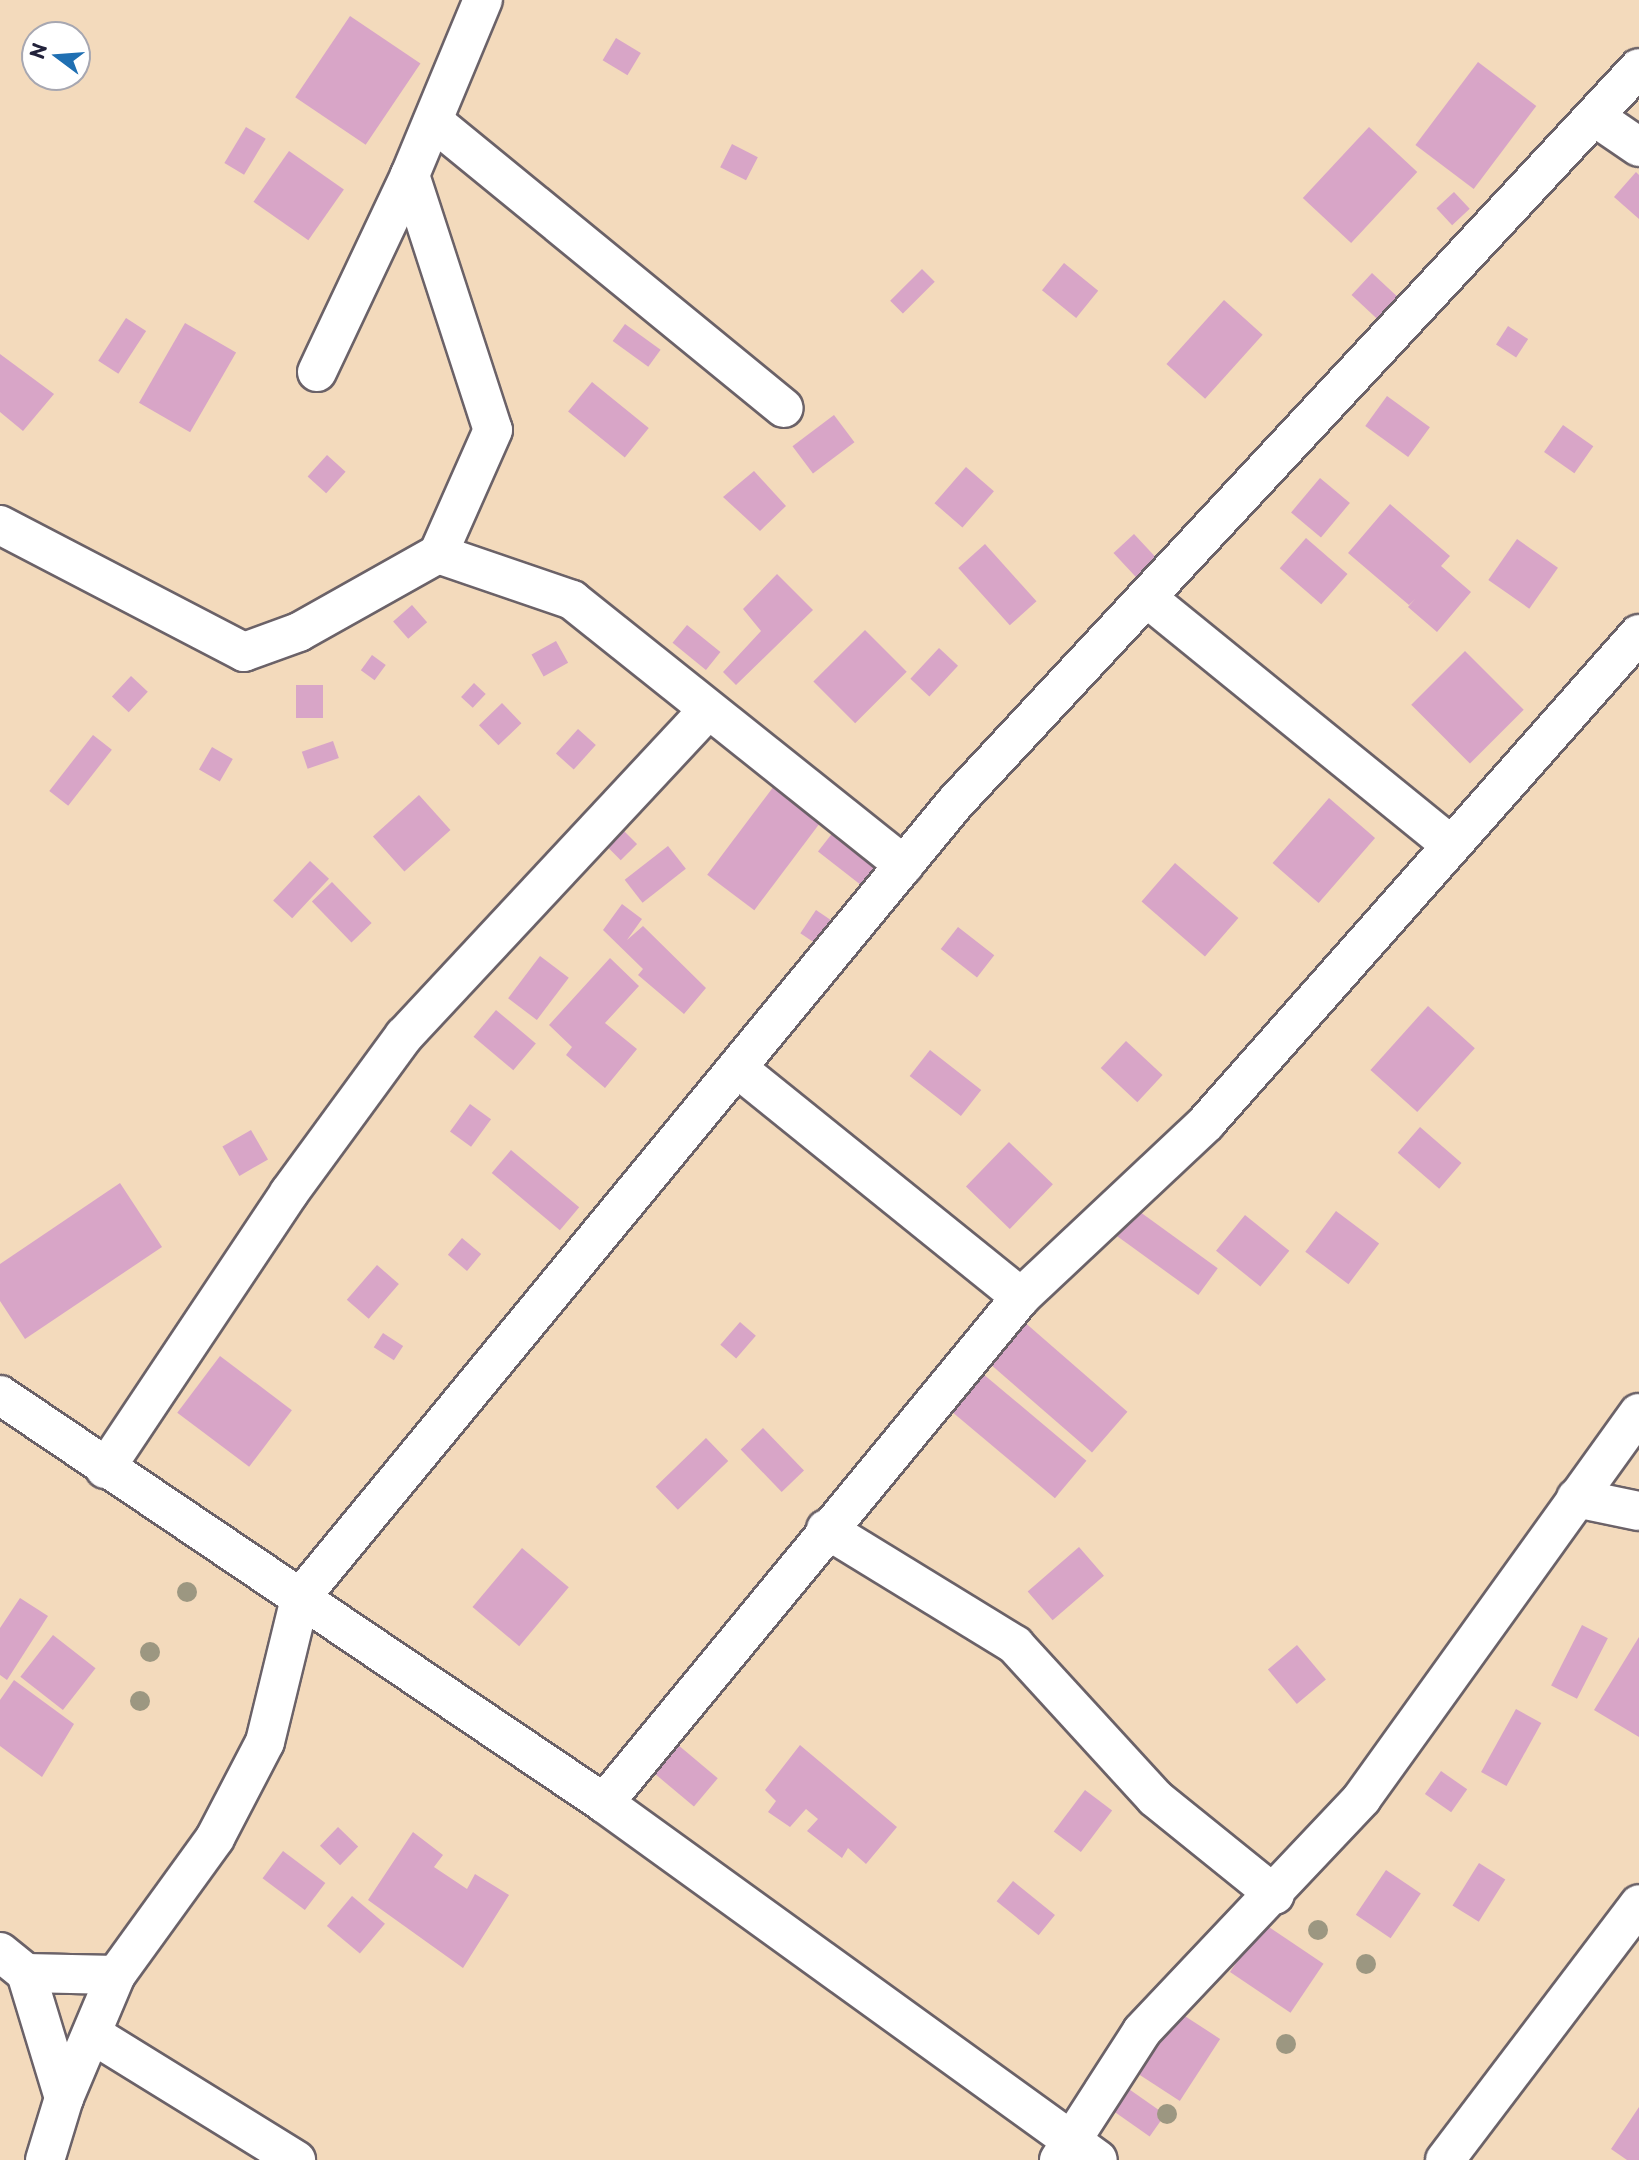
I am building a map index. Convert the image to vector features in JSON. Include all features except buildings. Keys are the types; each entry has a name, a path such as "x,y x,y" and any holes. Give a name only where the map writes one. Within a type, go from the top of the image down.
{"street":[{"path":"317,372 410,175 483,0"},
{"path":"45,2160 64,2098 116,1975 215,1838 265,1742 300,1598 904,864 1639,68"},
{"path":"1595,117 1639,147"},
{"path":"433,121 784,408"},
{"path":"0,525 244,652 299,632 439,554 493,430 410,175"},
{"path":"439,554 572,600 904,864"},
{"path":"1147,598 1448,843"},
{"path":"604,1803 826,1529 1021,1297 1206,1123 1448,843 1639,634"},
{"path":"105,1469 289,1193 404,1036 708,710"},
{"path":"737,1068 1021,1297"},
{"path":"0,1395 105,1469 604,1803 1075,2154 1142,2031 1247,1917 1275,1895 1362,1798 1639,1413"},
{"path":"1576,1498 1639,1511"},
{"path":"826,1529 1015,1645 1155,1798 1275,1895"},
{"path":"1445,2160 1639,1904"},
{"path":"64,2098 13,1962 116,1975"},
{"path":"92,2034 296,2160"}]}
